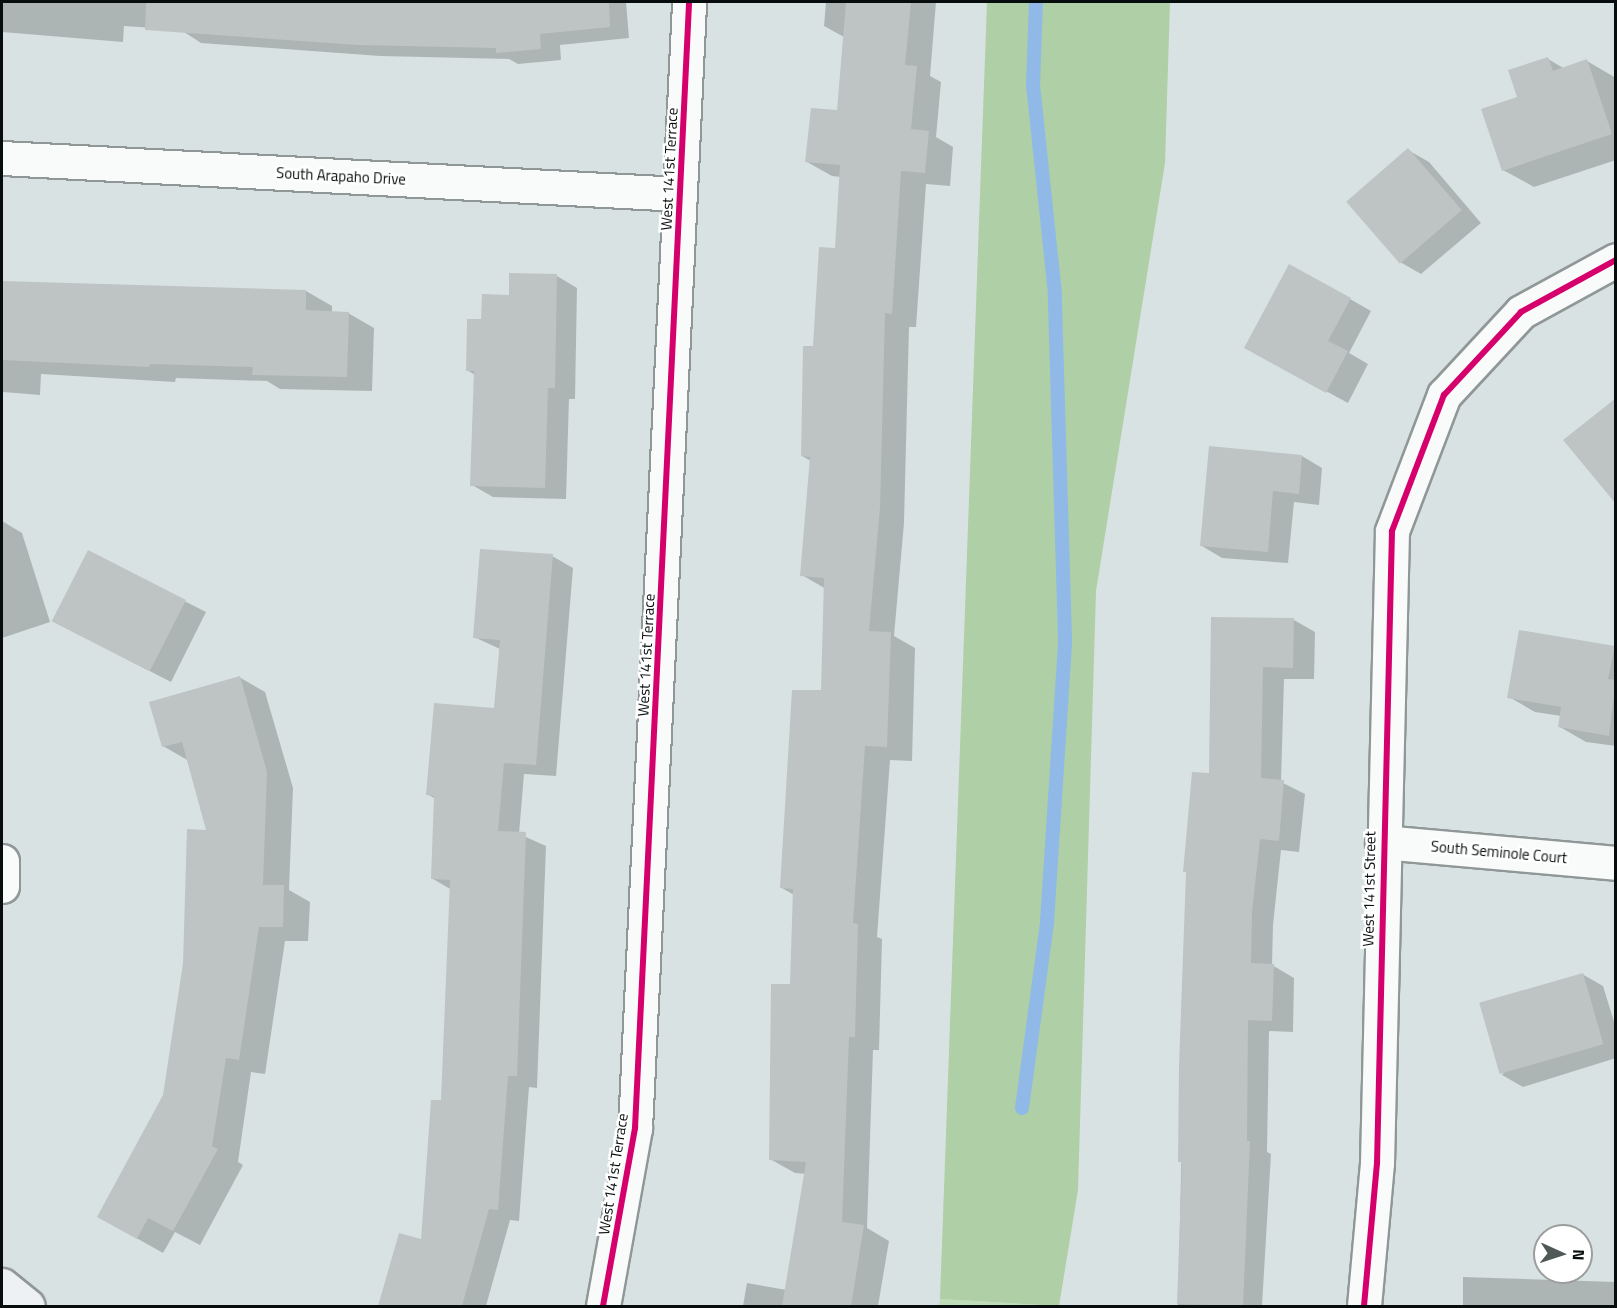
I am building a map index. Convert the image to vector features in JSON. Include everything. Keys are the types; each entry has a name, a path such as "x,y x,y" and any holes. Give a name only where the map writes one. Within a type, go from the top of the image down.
{"street":[{"name":"West 141st Terrace","path":"603,1306 635,1128 689,2"},
{"name":"South Arapaho Drive","path":"2,158 680,194"},
{"name":"West 141st Street","path":"1364,1306 1377,1163 1382,842 1392,531 1444,395 1521,312 1616,260"},
{"name":"South Seminole Court","path":"1382,842 1616,863"},
{"path":"2,861 2,886"},
{"path":"2,1285 28,1306"}],"green space":[{"path":"987,2 1170,2 1165,163 1096,591 1078,1190 1059,1306 940,1299"},
{"path":"940,1299 1059,1306 939,1306"}],"building":[{"path":"146,2 609,2 610,27 540,34 541,49 496,53 496,48 358,45 145,30"},
{"path":"846,2 911,2 905,65 917,66 911,129 929,131 925,173 901,171 892,314 885,313 880,508 869,631 891,632 887,747 865,746 853,923 858,924 855,1037 849,1037 842,1222 864,1225 851,1306 782,1306 806,1162 769,1160 771,984 790,984 793,889 780,888 792,690 821,690 824,578 800,576 810,457 801,456 803,346 813,346 819,247 835,248 840,165 805,162 811,108 837,110"},
{"path":"1548,57 1553,71 1587,59 1612,134 1502,171 1481,109 1517,97 1508,70"},
{"path":"1408,148 1462,210 1400,264 1346,202"},
{"path":"1289,264 1351,298 1328,341 1348,351 1326,393 1244,348"},
{"path":"509,273 557,274 555,388 548,388 545,488 470,486 474,371 466,371 467,319 481,319 482,294 509,295"},
{"path":"2,281 306,290 306,310 349,312 347,377 252,375 253,367 150,364 149,367 2,360"},
{"path":"1616,398 1616,504 1563,440"},
{"path":"1209,446 1302,455 1299,494 1273,491 1268,552 1200,546"},
{"path":"480,549 553,554 536,765 504,763 498,831 526,832 517,1076 508,1076 498,1210 489,1209 462,1306 378,1306 399,1233 421,1239 431,1100 441,1100 450,880 431,879 434,796 426,795 434,703 494,708 500,640 473,638"},
{"path":"88,550 186,600 150,671 52,621"},
{"path":"1211,617 1294,618 1293,668 1263,667 1261,778 1284,780 1279,841 1260,839 1252,912 1251,963 1274,964 1272,1021 1248,1020 1247,1141 1250,1141 1243,1306 1177,1304 1182,1162 1178,1162 1186,872 1183,872 1192,772 1209,773"},
{"path":"1519,630 1615,646 1608,679 1616,680 1609,736 1558,727 1561,707 1507,698"},
{"path":"240,676 267,772 263,885 284,885 283,927 259,927 239,1060 226,1058 212,1146 218,1149 173,1231 148,1218 137,1239 97,1217 163,1095 183,963 187,829 206,830 182,742 162,747 149,702"},
{"path":"1583,973 1603,1044 1500,1074 1479,1003"}],"waterway":[{"path":"1022,1108 1047,922 1065,640 1055,294 1033,86 1036,2"}],"cycle path":[{"path":"603,1306 635,1128 689,2"},
{"path":"1364,1306 1377,1163 1392,531 1444,395 1521,312 1616,260"}]}
